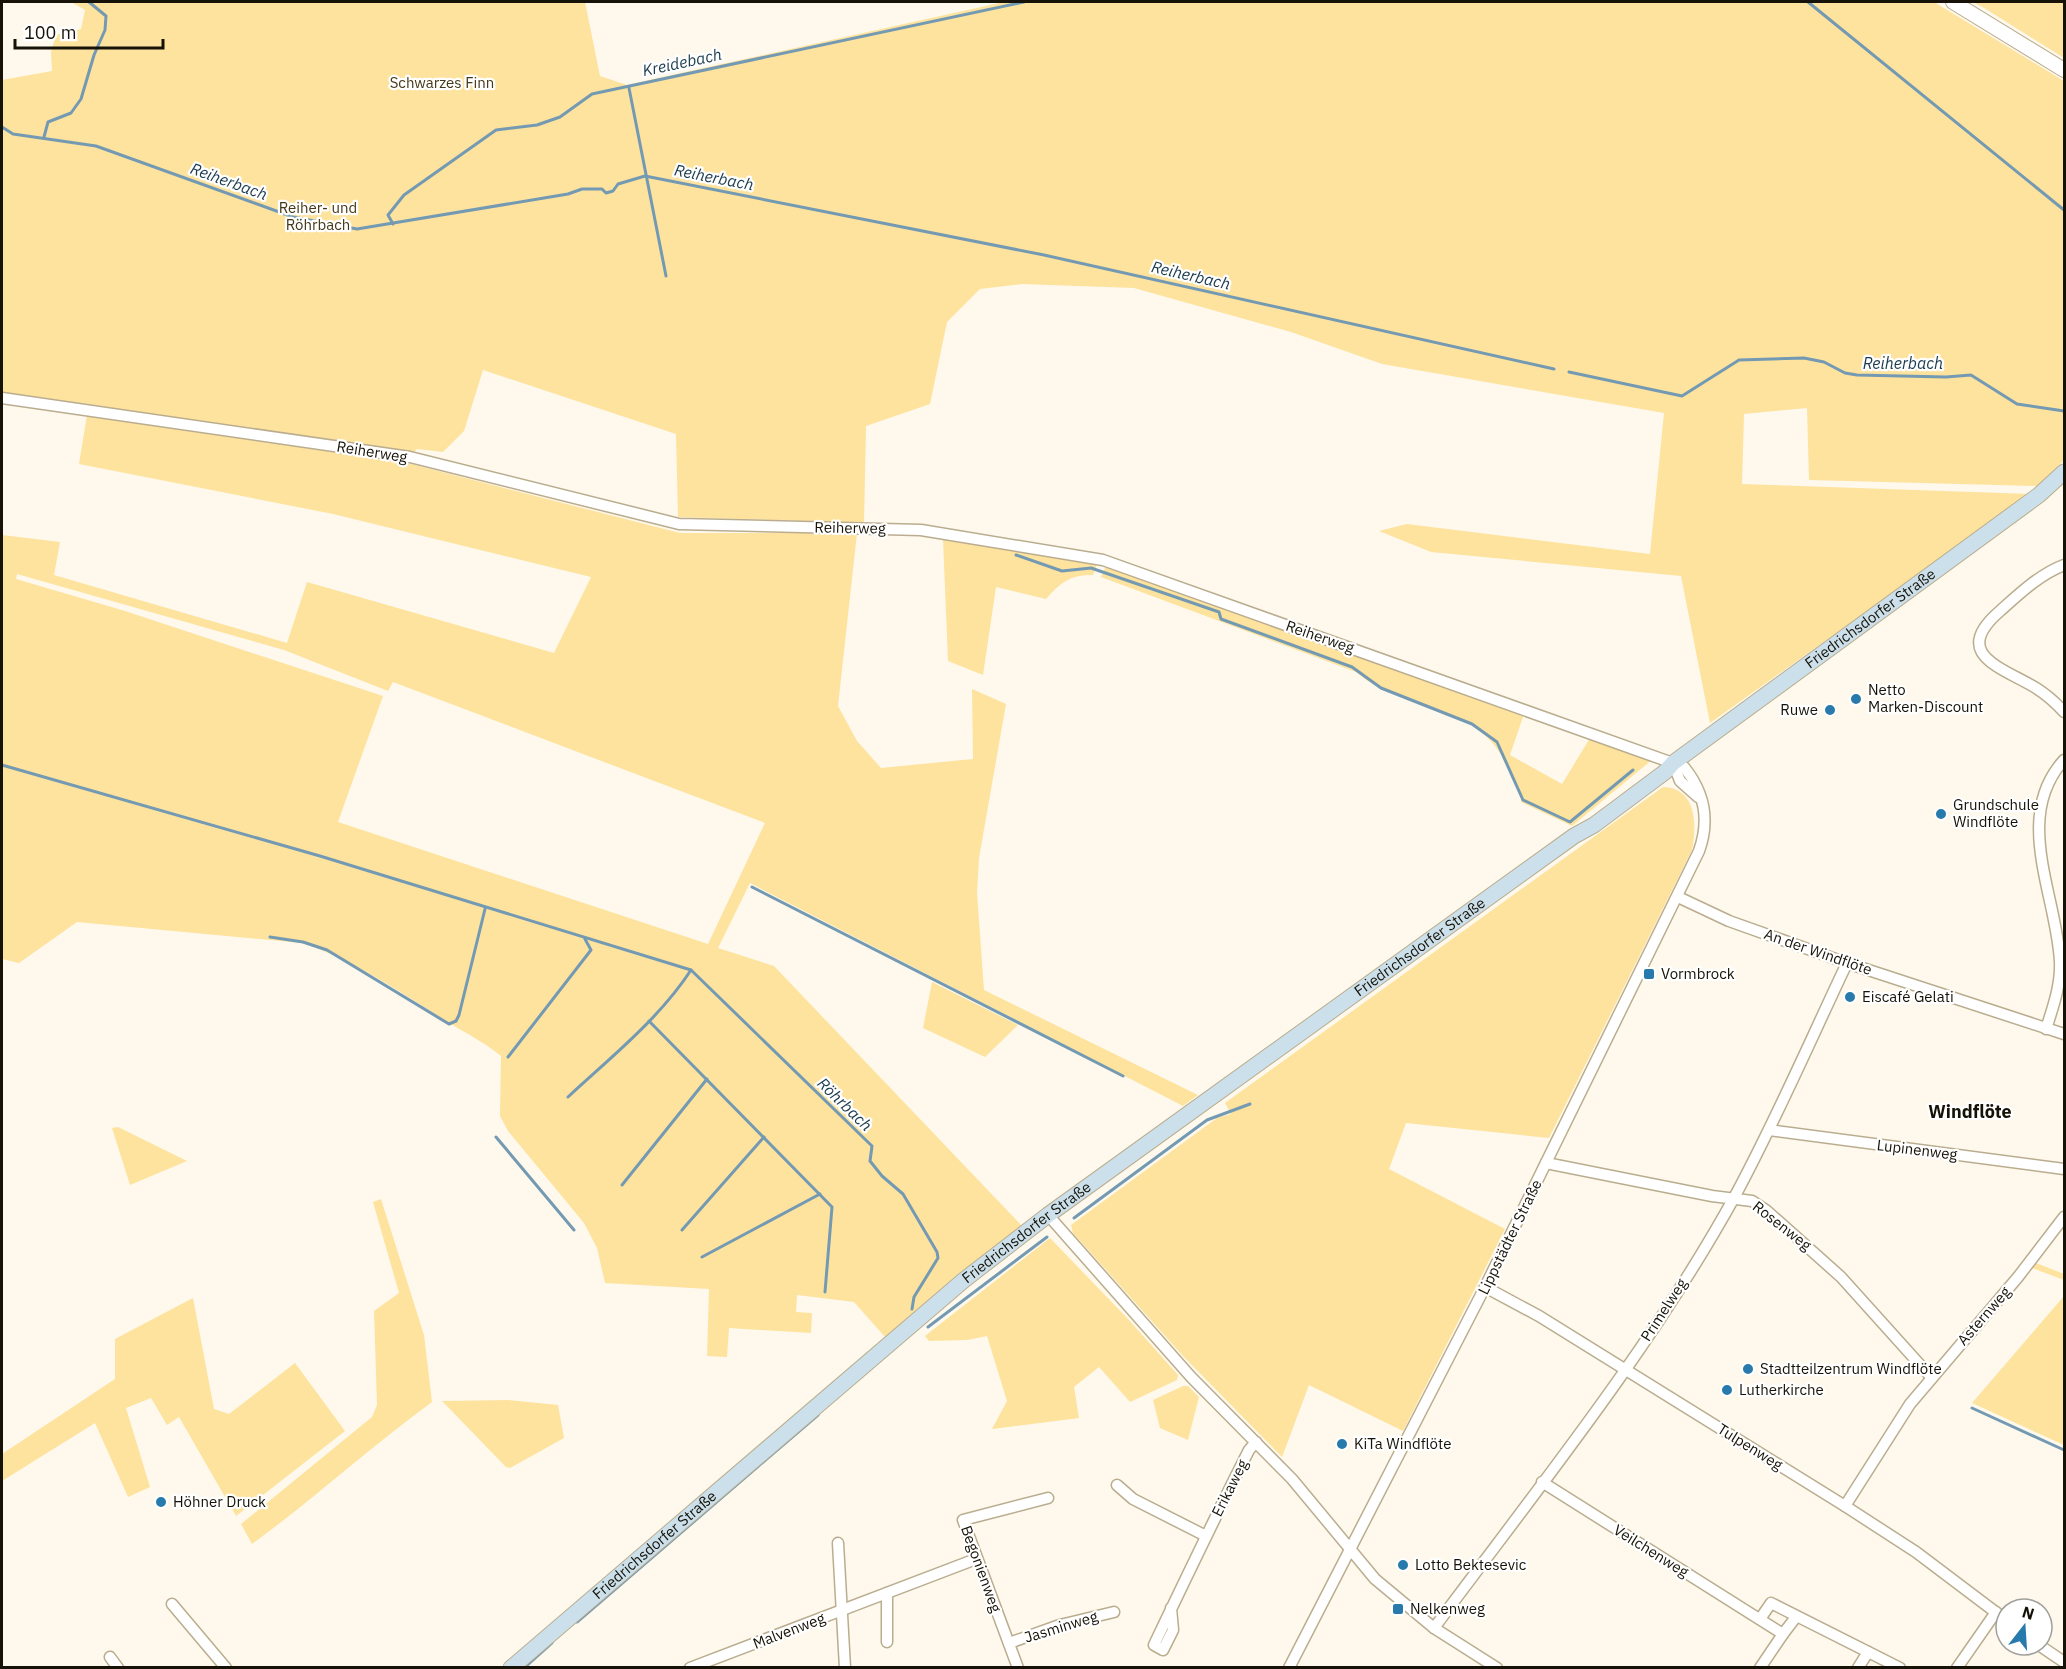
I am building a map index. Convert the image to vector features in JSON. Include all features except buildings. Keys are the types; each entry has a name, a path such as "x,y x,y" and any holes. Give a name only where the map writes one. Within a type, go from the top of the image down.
{"main road":[{"name":"Friedrichsdorfer Straße","path":"511,1668 946,1295 1048,1215 1652,782 1672,763 2063,477"}],"street":[{"path":"1953,2 2064,70"},
{"name":"Reiherweg","path":"2,398 410,457 680,524 921,530 1103,560 1672,763"},
{"path":"2064,565 2041,578 2013,599 1989,622 1978,639 1978,648 1992,664 2045,694 2064,712"},
{"path":"2046,1029 2058,989 2062,960 2039,831 2041,801 2064,760"},
{"name":"Lippstädter Straße","path":"1290,1668 1350,1549 1373,1510 1485,1287 1678,897 1706,832 1707,820 1700,800 1680,781 1672,763"},
{"name":"An der Windflöte","path":"1678,897 1729,921 1847,963 2064,1034"},
{"name":"Primelweg","path":"1434,1628 1625,1369 1690,1271 1734,1197 1769,1130 1847,963"},
{"name":"Lupinenweg","path":"1769,1130 2064,1169"},
{"name":"Rosenweg","path":"1546,1163 1712,1196 1752,1201 1767,1211 1841,1277 1931,1377"},
{"path":"1048,1215 1191,1377 1292,1479 1376,1579 1434,1628 1497,1668"},
{"name":"Asternweg","path":"1845,1506 1910,1404 2018,1277 2064,1217"},
{"name":"Tulpenweg","path":"1485,1287 1539,1316 1845,1506 1916,1552 1994,1610"},
{"name":"Erikaweg","path":"1171,1608 1256,1442"},
{"name":"Veilchenweg","path":"1542,1482 1783,1634"},
{"path":"1117,1485 1138,1502 1206,1536"},
{"name":"Begonienweg","path":"1018,1668 963,1520 1048,1498"},
{"path":"838,1543 845,1668"},
{"name":"Malvenweg","path":"690,1668 976,1559"},
{"path":"887,1593 887,1642"},
{"path":"1760,1619 1771,1603 1900,1668"},
{"path":"172,1604 226,1668"},
{"name":"Jasminweg","path":"1009,1643 1060,1625 1114,1612"},
{"path":"1957,1668 1994,1615"},
{"path":"1760,1668 1796,1617"},
{"path":"1858,1668 1868,1652"},
{"path":"110,1657 118,1668"},
{"path":"1474,1668 1482,1659"}],"green space":[{"name":"Reiher- und Röhrbach","path":"71,2 585,2 600,76 627,85 1004,2 1934,2 2064,81 2064,460 2038,486 1809,480 1807,408 1744,414 1742,484 2031,494 1710,723 1681,576 1431,552 1379,531 1407,524 1650,554 1664,413 1382,364 1291,332 1134,288 1022,284 980,289 947,322 930,404 866,426 864,523 678,517 676,434 483,370 464,431 443,452 417,449 414,452 2,393 2,80 52,71 51,52 56,35 81,29 85,10"},
{"path":"1973,2 2064,2 2064,58 1984,8"},
{"path":"87,415 407,463 680,533 857,533 838,706 857,741 881,768 973,759 972,689 1006,704 979,858 977,893 984,990 1198,1095 1183,1106 750,883 718,948 774,966 1023,1227 959,1273 885,1337 854,1302 797,1295 796,1312 812,1313 811,1333 729,1328 727,1357 707,1356 709,1289 605,1283 597,1248 584,1223 508,1131 500,1116 501,1056 374,977 339,958 302,943 77,922 19,963 2,959 2,535 60,542 54,575 287,643 307,582 554,653 591,577 333,514 79,464","holes":["17,574 284,650 388,691 393,682 765,823 708,944 338,822 383,696 125,611 16,579"]},
{"path":"943,539 1097,564 1093,575 1078,576 1066,581 1046,599 996,587 983,675 948,661"},
{"path":"1106,566 1524,714 1510,755 1562,784 1590,738 1653,759 1572,826 1521,802 1521,796 1495,746 1482,732 1466,722 1390,692 1356,672 1101,577"},
{"path":"1663,787 1683,794 1688,801 1694,819 1692,850 1549,1138 1406,1123 1389,1169 1505,1229 1403,1431 1309,1385 1282,1457 1183,1356 1073,1233 1071,1225 1217,1118 1231,1114 1225,1103"},
{"path":"932,982 1018,1025 985,1057 923,1028"},
{"path":"118,1127 187,1161 130,1185 112,1128"},
{"path":"381,1199 424,1335 432,1402 252,1544 241,1524 372,1417 377,1405 374,1311 399,1293 373,1202"},
{"path":"1050,1238 1128,1319 1178,1375 1177,1380 1130,1402 1099,1367 1074,1387 1079,1418 992,1429 1007,1401 987,1336 967,1340 929,1341 925,1336"},
{"path":"2036,1263 2064,1274 2064,1280 2032,1268"},
{"path":"2064,1296 2064,1445 1972,1403"},
{"path":"193,1298 214,1409 229,1414 295,1363 345,1431 236,1516 179,1417 167,1425 151,1398 126,1408 150,1487 128,1497 95,1423 2,1481 2,1454 115,1379 115,1339"},
{"path":"1183,1386 1188,1386 1199,1397 1188,1440 1160,1428 1153,1400"},
{"path":"508,1400 558,1405 564,1438 510,1468 506,1467 442,1401"}],"waterway":[{"name":"Reiherbach","path":"44,137 48,122 71,113 81,99 94,55 105,30 106,16 89,2"},
{"name":"Kreidebach","path":"393,224 388,215 404,195 496,130 537,125 560,117 592,94 1024,2"},
{"path":"1808,2 2064,210"},
{"path":"629,88 666,276"},
{"name":"Reiherbach","path":"2,127 13,134 96,146 293,217 357,229 568,194 582,189 602,189 606,193 613,191 618,184 645,176 1044,255 1554,369"},
{"name":"Reiherbach","path":"1569,372 1682,396 1739,360 1804,358 1824,362 1845,373 1857,375 1946,377 1971,375 2017,404 2064,411"},
{"path":"1016,555 1062,571 1091,568 1219,612 1221,619 1352,667 1381,688 1472,724 1497,742 1523,800 1570,822 1633,770"},
{"path":"2,765 320,856 691,970 872,1146 870,1161 882,1176 903,1194 937,1252 938,1258 914,1297 912,1309"},
{"path":"752,887 1123,1076"},
{"path":"270,937 303,942 327,950 449,1024 456,1021 459,1015 485,909"},
{"path":"508,1057 591,950 585,939"},
{"path":"568,1097 649,1021 691,970"},
{"path":"649,1021 832,1207 825,1292"},
{"path":"622,1185 707,1079"},
{"name":"Röhrbach","path":"1074,1218 1207,1120 1250,1104"},
{"path":"496,1137 574,1230"},
{"path":"682,1230 764,1137"},
{"path":"702,1257 820,1194"},
{"name":"Röhrbach","path":"928,1327 1047,1237"},
{"name":"Röhrbach","path":"1972,1408 2064,1450"},
{"path":"577,1622 818,1415"},
{"path":"524,1668 552,1643"}],"place":[{"name":"Netto Marken-Discount","path":"1856,699"},
{"name":"Ruwe","path":"1830,710"},
{"name":"Grundschule Windflöte","path":"1941,814"},
{"name":"Vormbrock","path":"1649,974"},
{"name":"Eiscafé Gelati","path":"1850,997"},
{"name":"Stadtteilzentrum Windflöte","path":"1748,1369"},
{"name":"Lutherkirche","path":"1727,1390"},
{"name":"KiTa Windflöte","path":"1342,1444"},
{"name":"Höhner Druck","path":"161,1502"},
{"name":"Lotto Bektesevic","path":"1403,1565"},
{"name":"Nelkenweg","path":"1398,1609"}],"district":[{"name":"Windflöte","path":"1970,1112"}],"park label":[{"name":"Schwarzes Finn","path":"442,83"}]}
